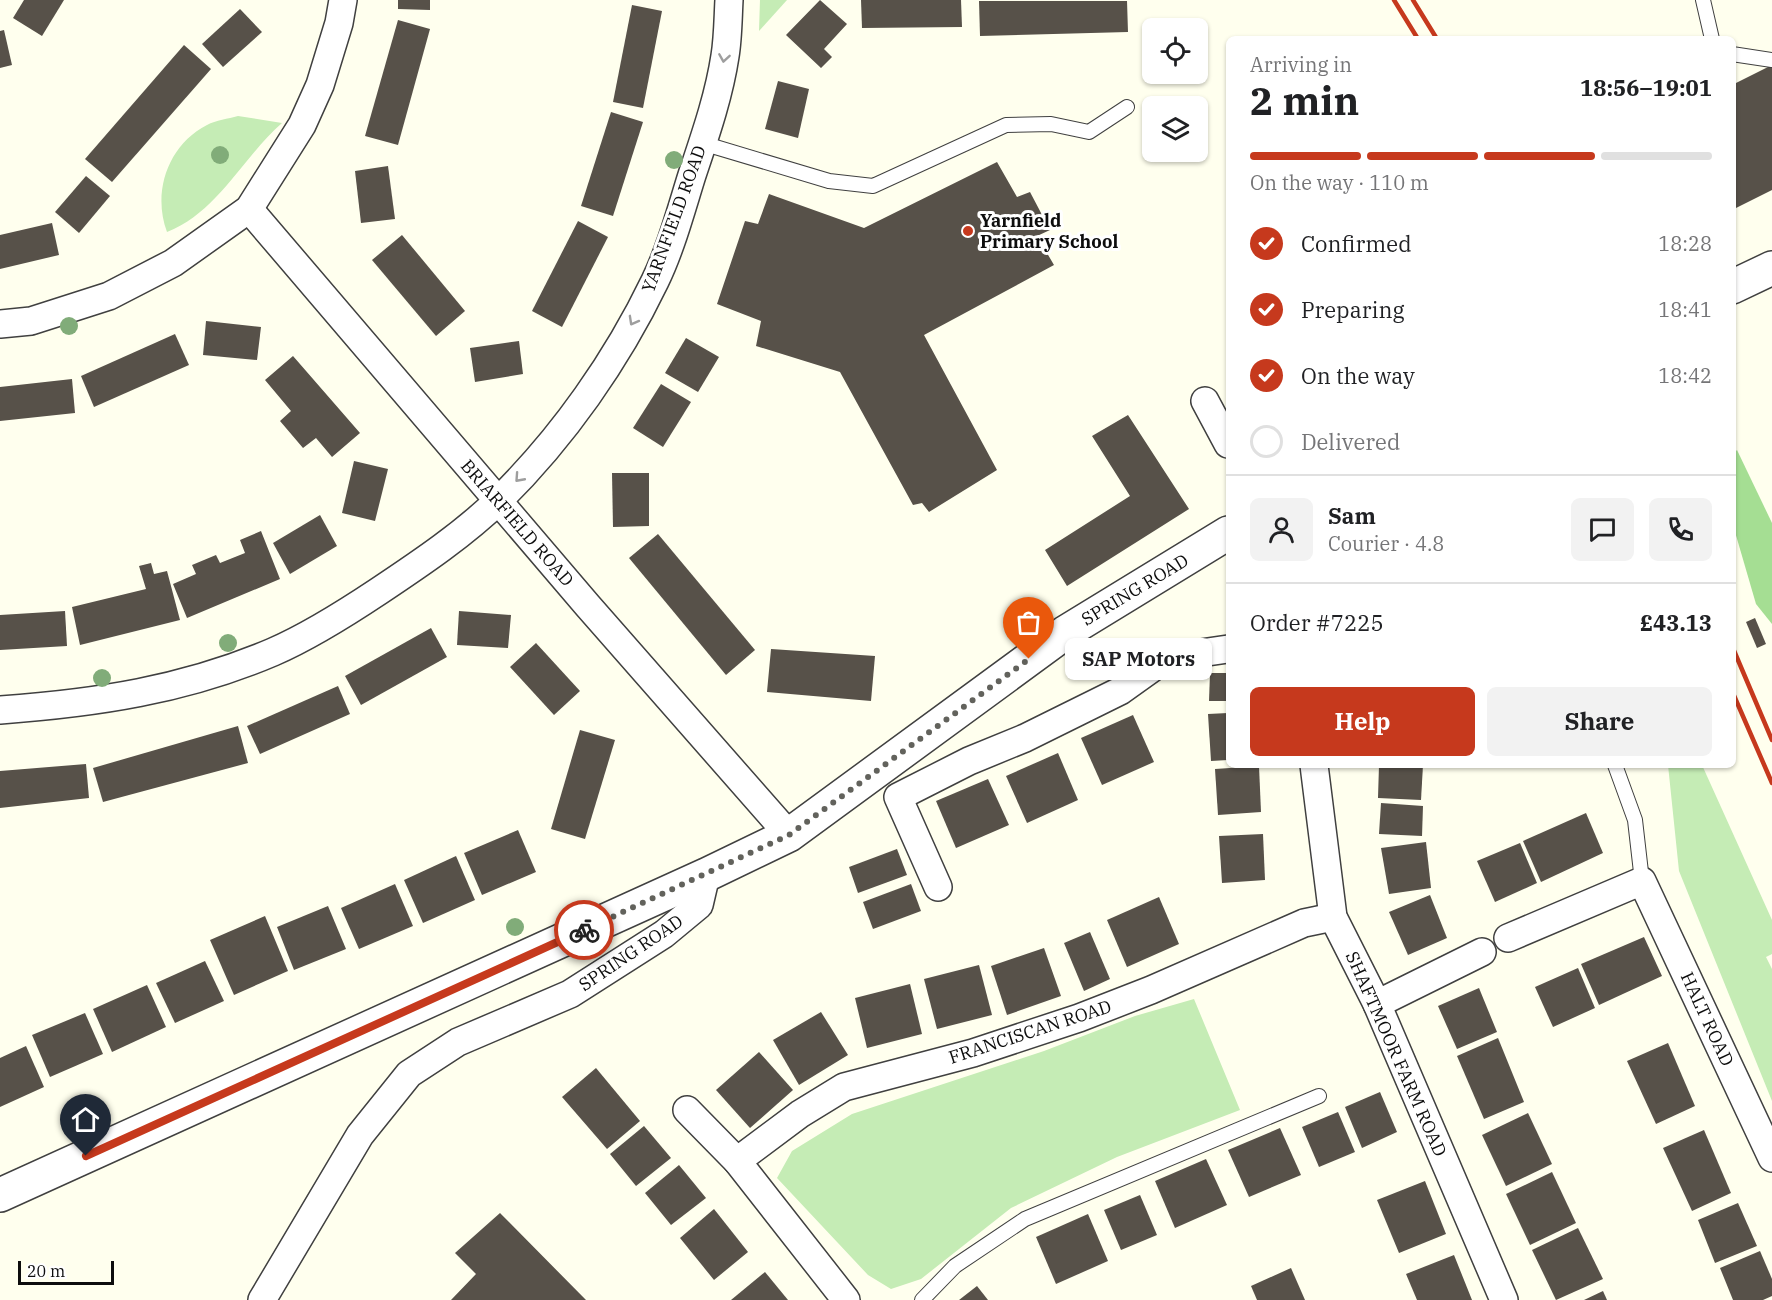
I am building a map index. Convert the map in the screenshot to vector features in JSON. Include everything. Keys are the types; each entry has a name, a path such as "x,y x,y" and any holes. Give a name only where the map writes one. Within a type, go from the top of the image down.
{"street":[{"path":"0,324 31,321 109,296 173,263 249,209 302,125 320,85 339,23 343,0"},
{"name":"YARNFIELD ROAD","path":"0,710 87,703 159,690 213,675 274,652 343,615 419,564 499,500 543,452 582,403 621,343 656,279 702,143 726,56 729,0"},
{"name":"BRIARFIELD ROAD","path":"249,209 789,835"},
{"path":"1736,285 1772,268"},
{"path":"1205,401 1226,440"},
{"name":"SPRING ROAD","path":"262,1300 360,1135 409,1074 458,1042 570,994 664,934 699,905 706,875 789,835 1066,632 1226,534"},
{"path":"938,887 898,797 969,761 1102,700 1155,666 1187,655 1226,650"},
{"name":"SHAFTMOOR FARM ROAD","path":"1314,768 1333,917 1377,1004 1504,1300"},
{"path":"0,1195 706,875"},
{"path":"1508,938 1642,881"},
{"name":"HALT ROAD","path":"1642,881 1772,1158"},
{"name":"FRANCISCAN ROAD","path":"737,1161 800,1114 844,1087 973,1053 1079,1018 1151,990 1272,936 1304,924 1333,917"},
{"path":"1377,1004 1482,952"},
{"path":"687,1110 737,1161 846,1300"}],"lane":[{"path":"1703,0 1711,36"},
{"path":"1736,55 1772,60"},
{"path":"702,143 829,181 873,186 1006,125 1051,124 1089,132 1127,107"},
{"path":"1616,768 1635,820 1642,881"},
{"path":"922,1300 955,1266 1025,1219 1319,1096"}],"green space":[{"path":"760,0 787,0 759,31"},
{"path":"238,116 282,123 201,212 167,232 161,201 167,171 173,157 193,134 207,125"},
{"path":"1736,451 1772,523 1772,624 1756,604 1736,535"},
{"path":"1668,768 1703,768 1772,920 1772,954 1766,957 1772,969 1772,1101 1679,871"},
{"path":"1194,999 1240,1110 1117,1157 1011,1208 921,1279 891,1289 868,1275 777,1178 792,1151 852,1114 1044,1051 1135,1016"}],"building":[{"path":"24,0 64,0 42,36 13,18"},
{"path":"398,0 430,0 430,10 398,9"},
{"path":"820,0 847,24 824,49 832,57 821,68 786,35"},
{"path":"861,0 961,0 962,27 862,28"},
{"path":"979,1 1127,1 1128,32 980,36"},
{"path":"632,5 662,11 643,108 613,102"},
{"path":"240,9 262,32 223,67 202,44"},
{"path":"398,20 430,29 398,145 365,136"},
{"path":"4,30 12,65 0,68 0,31"},
{"path":"184,45 211,69 112,182 85,159"},
{"path":"1772,65 1772,190 1736,208 1736,83"},
{"path":"778,81 809,89 798,138 765,129"},
{"path":"611,112 643,122 613,216 581,206"},
{"path":"997,162 1017,197 1030,192 1050,230 1037,236 1054,265 924,335 997,470 929,512 922,503 913,505 840,372 756,346 761,321 717,304 745,221 758,224 769,194 864,228"},
{"path":"388,166 395,219 361,223 355,171"},
{"path":"86,176 110,196 79,233 55,212"},
{"path":"578,221 608,237 562,327 532,311"},
{"path":"52,223 59,255 0,269 0,235"},
{"path":"402,235 465,311 436,336 372,260"},
{"path":"206,321 261,327 257,360 203,355"},
{"path":"175,334 189,365 94,407 81,376"},
{"path":"686,338 719,357 698,392 665,373"},
{"path":"519,341 523,374 475,382 470,348"},
{"path":"293,356 360,433 332,457 316,438 303,448 280,421 291,411 265,380"},
{"path":"72,379 75,413 0,421 0,387"},
{"path":"661,384 691,402 663,447 633,428"},
{"path":"1128,415 1189,509 1067,586 1045,550 1130,496 1092,436"},
{"path":"354,461 388,469 375,521 342,513"},
{"path":"612,473 649,473 649,526 613,527"},
{"path":"320,515 337,546 290,574 273,543"},
{"path":"261,531 280,579 187,618 173,584 196,574 192,565 216,555 220,563 245,553 240,540"},
{"path":"658,534 755,650 726,675 629,558"},
{"path":"151,563 154,574 167,571 180,620 80,645 72,607 146,589 139,566"},
{"path":"65,611 67,646 0,650 0,615"},
{"path":"459,611 511,615 508,648 457,645"},
{"path":"1755,618 1766,644 1757,648 1746,622"},
{"path":"431,628 447,657 361,705 345,676"},
{"path":"536,643 580,691 554,715 510,667"},
{"path":"771,649 875,656 871,701 767,692"},
{"path":"1210,673 1226,673 1226,701 1209,701"},
{"path":"338,686 350,714 260,754 247,726"},
{"path":"1226,713 1226,760 1211,761 1208,714"},
{"path":"1133,715 1154,762 1102,785 1081,738"},
{"path":"238,726 248,763 103,802 93,768"},
{"path":"580,730 615,740 585,839 551,829"},
{"path":"1058,753 1078,800 1027,823 1006,776"},
{"path":"86,764 89,798 0,808 0,771"},
{"path":"1259,768 1261,812 1218,815 1215,769"},
{"path":"1379,768 1423,768 1421,800 1378,798"},
{"path":"988,779 1009,825 956,848 936,801"},
{"path":"1381,803 1423,806 1422,836 1379,834"},
{"path":"1586,813 1603,853 1541,882 1523,841"},
{"path":"518,830 536,872 482,895 464,853"},
{"path":"1263,834 1265,880 1222,883 1219,836"},
{"path":"1426,842 1431,888 1389,894 1381,848"},
{"path":"1520,843 1537,883 1495,902 1477,861"},
{"path":"897,849 907,875 858,893 849,867"},
{"path":"456,856 475,900 423,923 404,880"},
{"path":"395,884 413,926 359,949 341,908"},
{"path":"911,884 921,911 873,929 863,902"},
{"path":"1430,895 1447,938 1408,955 1389,912"},
{"path":"1159,897 1179,944 1127,967 1107,920"},
{"path":"328,906 346,949 294,970 277,927"},
{"path":"265,916 288,971 234,995 210,940"},
{"path":"1090,932 1110,979 1084,991 1064,943"},
{"path":"1644,937 1662,976 1599,1005 1581,964"},
{"path":"1044,948 1061,996 1007,1015 991,966"},
{"path":"205,961 224,1001 175,1023 156,983"},
{"path":"979,965 992,1015 937,1029 924,979"},
{"path":"1578,968 1595,1008 1553,1027 1535,987"},
{"path":"910,984 922,1034 867,1048 855,998"},
{"path":"147,985 166,1027 112,1052 93,1009"},
{"path":"1479,988 1497,1032 1457,1049 1438,1006"},
{"path":"821,1012 848,1055 799,1085 773,1040"},
{"path":"85,1013 103,1054 50,1077 32,1035"},
{"path":"1498,1038 1524,1102 1484,1119 1457,1056"},
{"path":"1668,1043 1695,1106 1656,1124 1627,1061"},
{"path":"26,1046 44,1087 0,1107 0,1058"},
{"path":"759,1052 793,1090 750,1128 716,1090"},
{"path":"596,1068 640,1121 607,1149 562,1097"},
{"path":"1380,1092 1397,1132 1362,1148 1345,1107"},
{"path":"1338,1112 1355,1152 1319,1167 1302,1127"},
{"path":"1528,1113 1552,1164 1506,1186 1482,1135"},
{"path":"644,1126 671,1158 636,1186 610,1154"},
{"path":"1280,1128 1301,1175 1249,1197 1228,1150"},
{"path":"1704,1130 1731,1193 1692,1211 1663,1148"},
{"path":"1206,1159 1227,1205 1175,1228 1155,1181"},
{"path":"679,1165 706,1198 671,1225 645,1193"},
{"path":"1552,1172 1576,1223 1530,1245 1506,1194"},
{"path":"1425,1181 1446,1234 1399,1253 1377,1200"},
{"path":"1140,1195 1157,1235 1121,1250 1104,1210"},
{"path":"1738,1203 1757,1246 1715,1263 1698,1220"},
{"path":"714,1209 748,1252 714,1280 680,1238"},
{"path":"500,1213 586,1300 451,1300 476,1274 455,1253"},
{"path":"1088,1214 1108,1261 1056,1284 1036,1237"},
{"path":"1578,1228 1603,1279 1556,1300 1532,1250"},
{"path":"1760,1251 1772,1279 1772,1296 1763,1300 1733,1300 1720,1268"},
{"path":"1454,1255 1472,1300 1417,1300 1406,1274"},
{"path":"1291,1268 1305,1300 1257,1300 1251,1286"},
{"path":"765,1272 788,1300 731,1300"},
{"path":"977,1286 988,1300 959,1300"},
{"path":"1603,1291 1607,1300 1584,1300"}],"railway":[{"path":"1394,0 1416,36"},
{"path":"1413,0 1435,36"},
{"path":"1736,655 1772,740"},
{"path":"1736,700 1772,783"}],"way so far":[{"path":"584,930 789,835 1029,659"}],"place":[{"name":"Yarnfield Primary School","path":"968,231"},
{"name":"SAP Motors","path":"1029,659"}],"route":[{"path":"86,1156 584,930"}]}
